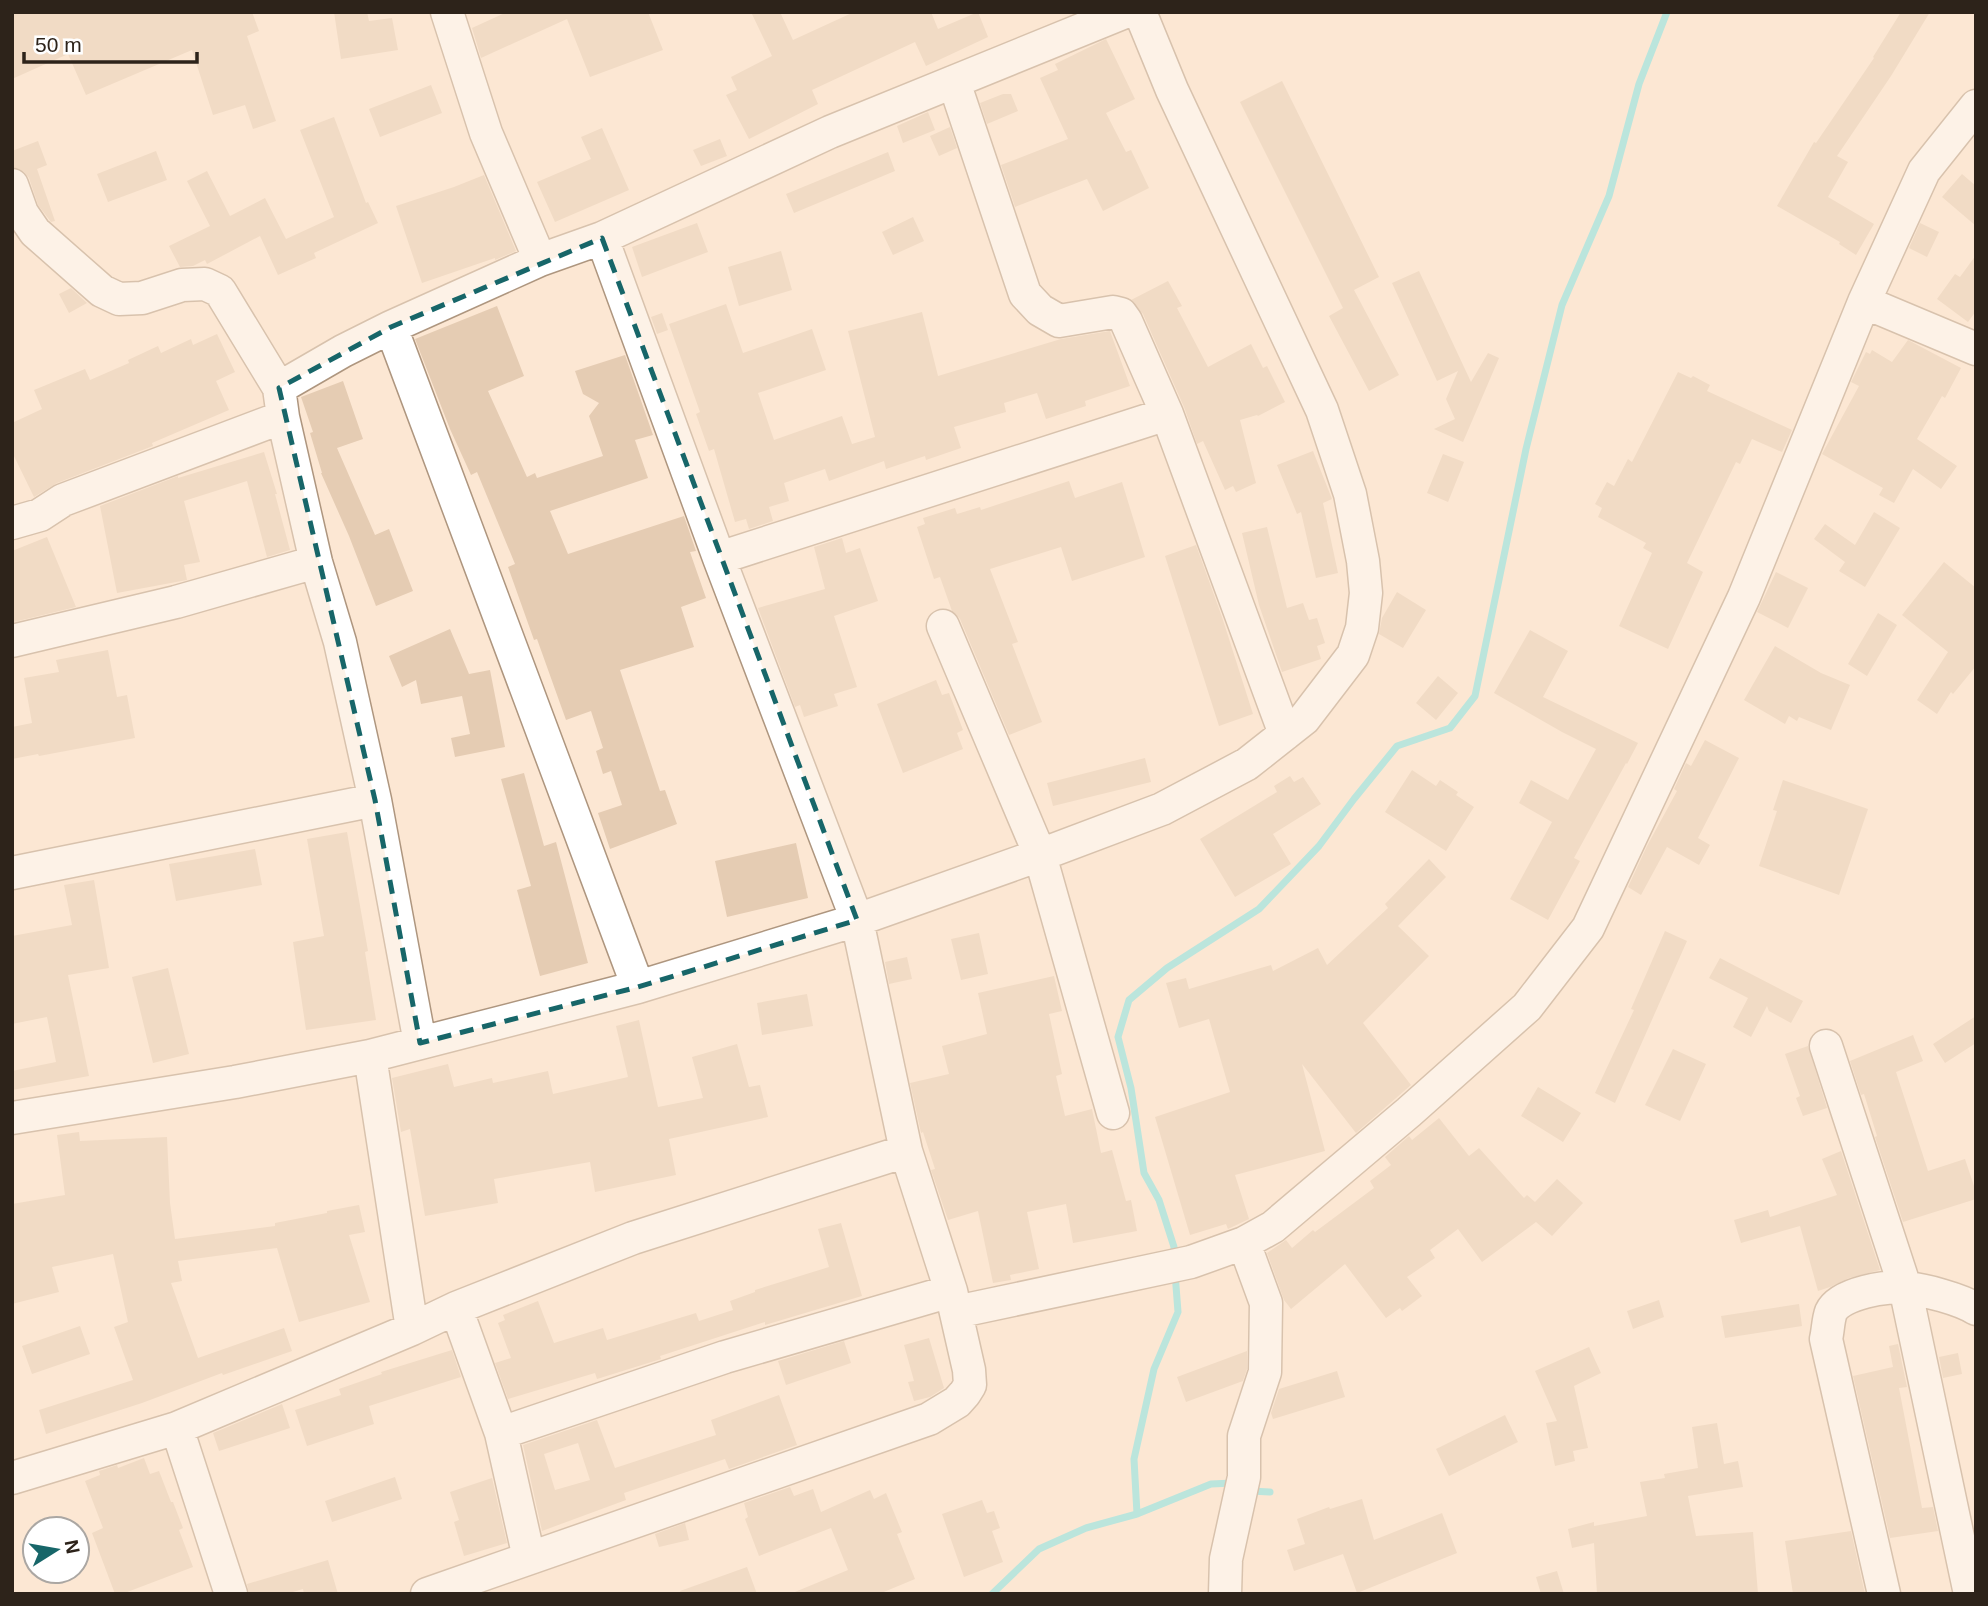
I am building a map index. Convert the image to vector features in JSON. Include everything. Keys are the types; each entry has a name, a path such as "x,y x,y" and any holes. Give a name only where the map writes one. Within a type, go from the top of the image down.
{"street":[{"path":"447,12 486,133 540,260"},
{"path":"12,523 40,514 63,500 281,403 343,351 391,327 540,260 602,238 830,132 1125,12"},
{"path":"12,1118 235,1082 370,1056 638,987 857,920 1162,809 1247,764 1304,719 1353,655 1362,628 1366,593 1350,494 1322,410 1172,90 1140,12"},
{"path":"954,82 1025,293 1040,310 1059,321 1113,312 1121,314 1126,321 1167,414 1285,734"},
{"path":"501,1433 726,1357 953,1302 1175,1265 1244,1243 1273,1227 1409,1112 1527,1007 1588,928 1744,597 1864,302 1924,171 1976,106"},
{"path":"16,205 35,232 102,291 118,299 142,298 183,285 205,284 220,291 281,403 316,562 340,642 375,800 420,1043"},
{"path":"427,1594 929,1419 957,1402 970,1385 953,1302 906,1152 857,920 719,558 602,238"},
{"path":"1864,302 1976,349"},
{"path":"391,327 638,987"},
{"path":"719,558 1167,414"},
{"path":"12,641 176,602 316,562"},
{"path":"943,626 1040,855 1112,1113"},
{"path":"12,873 375,800"},
{"path":"1826,1046 1905,1287 1970,1594"},
{"path":"370,1056 412,1329"},
{"path":"12,1479 177,1428 456,1308 633,1238 906,1152"},
{"path":"1225,1594 1226,1559 1243,1485 1244,1436 1265,1372 1266,1303 1244,1243"},
{"path":"1884,1594 1826,1339 1831,1311 1846,1298 1877,1289 1905,1287 1966,1303 1976,1309"},
{"path":"456,1308 501,1433 529,1558"},
{"path":"177,1428 231,1594"}],"highlighted area":[{"path":"602,238 857,920 638,987 420,1043 375,800 279,388 391,327"}],"building":[{"path":"12,12 252,12 259,31 247,36 276,121 253,129 245,105 213,115 192,50 86,95 68,54 12,79"},
{"path":"334,12 367,12 369,21 392,18 398,50 341,59"},
{"path":"507,12 648,12 663,50 590,77 567,19 481,58 472,28"},
{"path":"751,12 780,12 793,40 854,12 931,12 938,29 978,12 988,37 926,66 915,42 812,90 818,104 749,139 726,95 737,90 731,77 772,56"},
{"path":"1901,12 1930,12 1837,156 1848,162 1828,197 1874,224 1856,255 1839,244 1840,242 1777,206 1814,142 1816,143 1874,58"},
{"path":"1106,39 1135,99 1106,113 1126,152 1131,150 1149,188 1103,211 1087,179 1015,207 1001,165 1068,139 1040,78 1058,70 1055,64"},
{"path":"1282,81 1379,277 1354,290 1399,375 1369,391 1329,316 1343,308 1240,102"},
{"path":"431,85 442,113 380,137 369,109"},
{"path":"1003,94 1011,94 1018,111 987,124 980,103"},
{"path":"928,112 935,130 903,143 897,126"},
{"path":"334,117 366,203 368,202 378,223 314,253 316,258 278,275 260,236 207,264 205,260 193,266 180,267 169,246 210,226 187,181 207,171 230,216 265,198 286,239 334,217 300,130"},
{"path":"950,127 957,148 939,156 930,136"},
{"path":"602,128 629,190 555,222 537,182 591,159 581,137"},
{"path":"720,139 727,156 701,166 693,150"},
{"path":"38,141 47,165 37,169 55,221 51,222 38,205 29,178 12,164 12,151"},
{"path":"156,151 167,180 108,202 97,174"},
{"path":"888,152 895,171 794,213 786,194"},
{"path":"1962,174 1976,186 1976,226 1942,197"},
{"path":"484,175 516,251 422,283 396,206"},
{"path":"913,217 924,241 893,255 882,232"},
{"path":"697,223 708,252 642,277 632,247"},
{"path":"1920,223 1939,232 1927,257 1909,248"},
{"path":"781,251 792,290 739,306 728,267"},
{"path":"1976,255 1976,311 1968,322 1937,299 1955,274 1960,277"},
{"path":"1419,271 1471,382 1488,353 1499,358 1463,442 1434,429 1455,419 1446,399 1458,371 1437,381 1392,283"},
{"path":"1168,281 1182,306 1177,308 1208,367 1251,344 1263,368 1267,366 1285,402 1258,416 1240,420 1256,483 1236,492 1233,486 1225,490 1203,441 1197,444 1184,407 1143,314 1131,300"},
{"path":"71,288 87,303 69,313 59,294"},
{"path":"726,304 743,353 812,329 826,370 758,393 774,440 842,416 852,444 875,437 848,331 922,312 938,376 1061,339 1110,331 1130,386 1085,401 1086,406 1046,419 1037,393 1004,403 1006,412 954,427 961,448 926,460 925,456 886,469 884,461 829,481 825,469 784,483 789,501 769,507 773,521 749,529 746,519 735,522 714,449 709,451 696,414 700,412 669,324"},
{"path":"497,306 524,376 488,391 527,477 535,473 537,478 603,456 589,416 599,403 583,394 575,371 625,355 653,435 635,440 648,478 550,511 568,554 684,516 696,551 690,552 706,598 681,607 694,647 620,670 660,791 665,790 677,824 610,849 598,813 622,805 611,771 603,774 596,751 603,748 591,711 566,720 508,567 515,564 477,472 471,475 450,429 415,339"},
{"path":"662,313 668,330 657,334 651,317"},
{"path":"217,334 235,372 216,381 229,410 152,443 153,446 57,483 34,497 12,452 12,423 42,409 34,390 85,369 90,380 129,363 128,360 158,346 161,353 191,339 193,345"},
{"path":"1908,340 1961,368 1945,398 1942,396 1917,439 1957,466 1941,489 1913,469 1894,503 1879,495 1883,488 1822,454 1859,386 1851,382 1866,352 1870,354 1872,350 1892,362"},
{"path":"1678,372 1710,385 1707,391 1792,430 1782,452 1752,439 1740,464 1736,462 1687,563 1703,572 1668,649 1619,626 1652,553 1643,548 1646,543 1598,517 1602,508 1595,504 1607,482 1614,486 1628,459 1632,462"},
{"path":"343,381 363,439 337,448 375,535 389,529 413,591 376,606 321,473 310,433 313,432 301,397"},
{"path":"1313,451 1332,499 1323,503 1338,573 1316,578 1301,512 1297,514 1277,465"},
{"path":"264,452 290,550 267,557 247,481 184,501 200,562 184,565 187,580 117,593 100,506 178,476"},
{"path":"1443,454 1464,462 1448,502 1427,493"},
{"path":"1069,481 1075,498 1122,482 1145,557 1072,581 1061,547 990,569 1018,642 1012,644 1042,722 1009,735 960,619 952,611 940,577 934,579 917,527 925,524 923,518 955,508 957,514 980,507 981,510"},
{"path":"1874,512 1900,528 1865,587 1839,571 1845,562 1814,539 1825,524 1855,545"},
{"path":"1267,527 1287,608 1303,603 1309,620 1317,618 1325,643 1317,646 1321,659 1282,672 1259,605 1242,533"},
{"path":"47,537 76,607 14,622 12,551"},
{"path":"842,538 846,553 860,548 878,601 834,616 857,687 834,694 838,706 804,717 800,705 795,707 758,608 825,589 814,547"},
{"path":"1196,545 1253,714 1219,726 1165,556"},
{"path":"1944,562 1976,588 1976,666 1953,694 1951,692 1937,714 1917,700 1948,652 1902,615"},
{"path":"1776,572 1808,588 1788,628 1757,612"},
{"path":"1397,592 1426,610 1403,648 1379,634 1382,618"},
{"path":"1878,613 1897,625 1867,676 1848,664"},
{"path":"450,629 469,674 490,670 505,747 455,757 451,738 470,734 462,696 421,704 416,680 402,687 389,656"},
{"path":"1530,630 1568,651 1543,697 1638,743 1574,858 1580,861 1548,920 1510,899 1552,822 1519,803 1531,780 1568,800 1596,749 1494,693"},
{"path":"1775,646 1821,673 1850,685 1831,730 1799,717 1797,721 1789,716 1785,724 1744,700"},
{"path":"108,650 117,697 127,695 135,738 12,759 12,727 32,723 24,678 59,672 56,660"},
{"path":"1438,676 1458,693 1436,720 1416,703"},
{"path":"936,680 942,695 949,693 963,730 957,733 963,749 903,773 877,704"},
{"path":"1705,740 1739,758 1698,838 1710,845 1699,865 1667,847 1641,895 1628,887 1677,791 1674,789 1686,763 1691,766"},
{"path":"1145,758 1151,782 1053,806 1047,783"},
{"path":"1412,770 1436,786 1440,780 1474,807 1446,851 1385,812"},
{"path":"524,773 544,846 556,842 588,963 540,976 517,890 531,886 501,779"},
{"path":"1290,776 1294,782 1303,777 1321,804 1273,834 1291,864 1235,897 1200,839 1277,792 1274,786"},
{"path":"1783,780 1868,809 1839,895 1759,866 1777,811 1773,810"},
{"path":"347,832 368,951 365,952 376,1020 306,1030 293,942 324,936 307,839"},
{"path":"796,843 808,898 727,917 715,861"},
{"path":"255,849 262,885 176,901 169,864"},
{"path":"1429,859 1446,877 1398,926 1429,956 1363,1023 1411,1085 1356,1133 1302,1064 1325,1151 1235,1175 1249,1219 1228,1229 1226,1224 1190,1235 1155,1117 1230,1092 1209,1019 1179,1028 1166,983 1186,978 1189,989 1271,965 1273,971 1318,948 1327,965 1388,908 1385,904"},
{"path":"94,880 109,968 68,975 89,1076 12,1090 12,1071 56,1062 47,1017 12,1024 12,936 72,925 64,885"},
{"path":"1665,931 1687,941 1615,1103 1595,1093 1634,1010 1631,1009"},
{"path":"979,933 988,974 961,980 951,939"},
{"path":"907,957 912,979 889,984 885,962"},
{"path":"1720,958 1803,1001 1791,1023 1769,1011 1767,1006 1751,1037 1733,1027 1748,998 1709,978"},
{"path":"168,968 189,1054 153,1063 132,977"},
{"path":"1054,976 1062,1011 1049,1014 1062,1074 1056,1076 1065,1116 1092,1109 1101,1153 1112,1150 1126,1201 1131,1200 1137,1231 1073,1243 1066,1204 1027,1212 1039,1269 1010,1275 1011,1280 993,1283 978,1211 948,1220 931,1170 935,1169 923,1132 921,1133 910,1083 949,1074 942,1046 987,1034 978,993"},
{"path":"807,994 813,1026 762,1035 757,1003"},
{"path":"1976,1016 1976,1043 1945,1063 1933,1044"},
{"path":"639,1020 658,1107 703,1098 692,1057 737,1044 749,1087 760,1085 768,1117 669,1139 676,1175 595,1192 590,1162 494,1179 498,1203 425,1216 410,1129 401,1132 392,1078 448,1064 454,1087 492,1078 493,1083 548,1071 553,1094 628,1077 616,1026"},
{"path":"1913,1035 1923,1061 1896,1072 1928,1171 1965,1159 1976,1199 1903,1222 1864,1094 1861,1095 1850,1061"},
{"path":"1808,1046 1827,1108 1803,1116 1796,1098 1800,1096 1785,1054"},
{"path":"1673,1049 1706,1064 1680,1121 1645,1105"},
{"path":"1538,1087 1581,1113 1563,1142 1521,1116"},
{"path":"1439,1118 1469,1156 1479,1148 1524,1198 1527,1195 1535,1202 1557,1179 1583,1203 1552,1236 1536,1222 1482,1262 1458,1229 1430,1250 1435,1258 1407,1277 1422,1296 1402,1311 1400,1308 1386,1318 1345,1264 1291,1309 1284,1300 1267,1253 1286,1240 1292,1248 1313,1230 1315,1232 1374,1188 1370,1181 1391,1165 1385,1157 1409,1136 1412,1140"},
{"path":"79,1132 80,1141 167,1137 170,1203 175,1239 275,1226 275,1223 359,1205 365,1232 349,1235 370,1302 299,1322 277,1248 178,1261 182,1281 171,1283 198,1358 284,1328 292,1351 46,1434 39,1410 133,1380 114,1327 128,1322 113,1254 52,1267 59,1292 12,1304 12,1204 65,1195 57,1135"},
{"path":"1841,1151 1880,1270 1849,1278 1818,1291 1800,1226 1741,1243 1734,1220 1768,1210 1770,1217 1837,1195 1822,1159"},
{"path":"841,1223 862,1296 765,1325 765,1322 597,1379 595,1373 508,1399 495,1363 511,1358 498,1323 505,1320 503,1315 538,1301 554,1343 603,1328 607,1340 696,1313 699,1321 733,1310 730,1301 755,1290 829,1267 818,1229"},
{"path":"1659,1300 1664,1317 1633,1329 1627,1311"},
{"path":"1799,1304 1802,1326 1725,1338 1721,1316"},
{"path":"80,1326 90,1354 32,1374 22,1346"},
{"path":"929,1338 944,1388 930,1397 914,1401 908,1382 914,1381 904,1345"},
{"path":"844,1341 851,1363 786,1385 778,1361"},
{"path":"1898,1344 1907,1387 1899,1388 1922,1508 1933,1507 1938,1531 1890,1538 1853,1376 1893,1367 1889,1346"},
{"path":"1589,1347 1601,1373 1574,1386 1588,1448 1573,1451 1575,1461 1555,1466 1546,1423 1557,1421 1535,1371"},
{"path":"452,1350 461,1377 369,1406 374,1424 307,1446 295,1410 341,1395 339,1389 382,1374 381,1372"},
{"path":"1247,1351 1247,1369 1243,1381 1186,1402 1177,1377"},
{"path":"1958,1353 1962,1374 1943,1378 1939,1357"},
{"path":"1337,1371 1345,1397 1273,1419 1271,1413 1279,1389"},
{"path":"779,1395 797,1445 729,1469 725,1459 624,1493 626,1500 542,1531 523,1445 597,1420 615,1468 716,1435 711,1420","holes":["578,1443 590,1480 555,1490 544,1454"]},
{"path":"282,1404 290,1428 219,1451 213,1433"},
{"path":"1505,1415 1518,1442 1449,1476 1436,1449"},
{"path":"1717,1423 1724,1464 1738,1461 1743,1487 1688,1496 1696,1536 1753,1532 1758,1594 1597,1594 1594,1543 1572,1548 1568,1529 1594,1522 1594,1526 1647,1516 1640,1482 1665,1478 1664,1474 1698,1468 1692,1427"},
{"path":"144,1458 150,1474 159,1471 173,1502 183,1528 179,1530 193,1567 122,1594 115,1594 92,1533 103,1528 85,1481 100,1475 99,1471 117,1465 118,1468"},
{"path":"395,1477 402,1499 332,1522 325,1501"},
{"path":"492,1478 507,1543 464,1556 454,1522 459,1520 450,1492"},
{"path":"790,1487 794,1496 813,1489 821,1512 870,1490 874,1499 886,1493 902,1532 897,1534 915,1579 879,1594 790,1594 848,1570 831,1528 759,1556 745,1519 748,1517 744,1503"},
{"path":"1362,1499 1374,1540 1442,1513 1457,1553 1357,1593 1343,1554 1294,1571 1287,1550 1305,1544 1297,1519"},
{"path":"982,1500 987,1513 994,1511 1000,1528 992,1531 1003,1562 964,1577 942,1514"},
{"path":"685,1523 689,1540 659,1547 655,1534"},
{"path":"1851,1531 1865,1594 1793,1594 1785,1541"},
{"path":"328,1560 338,1594 304,1594 303,1589 286,1594 249,1594 247,1584"},
{"path":"747,1567 757,1594 681,1594 680,1591"},
{"path":"1557,1571 1564,1594 1541,1594 1536,1577"}],"waterway":[{"path":"1174,1257 1174,1247 1159,1200 1144,1173 1131,1088 1118,1037 1129,1000 1167,968 1259,909 1319,846 1397,746 1450,728 1475,696 1526,449 1562,305 1609,196 1639,84 1667,12"},
{"path":"1137,1514 1134,1459 1154,1369 1178,1312 1175,1273"},
{"path":"992,1594 1039,1549 1086,1528 1137,1514 1211,1484 1233,1483"},
{"path":"1250,1491 1270,1492"}]}
